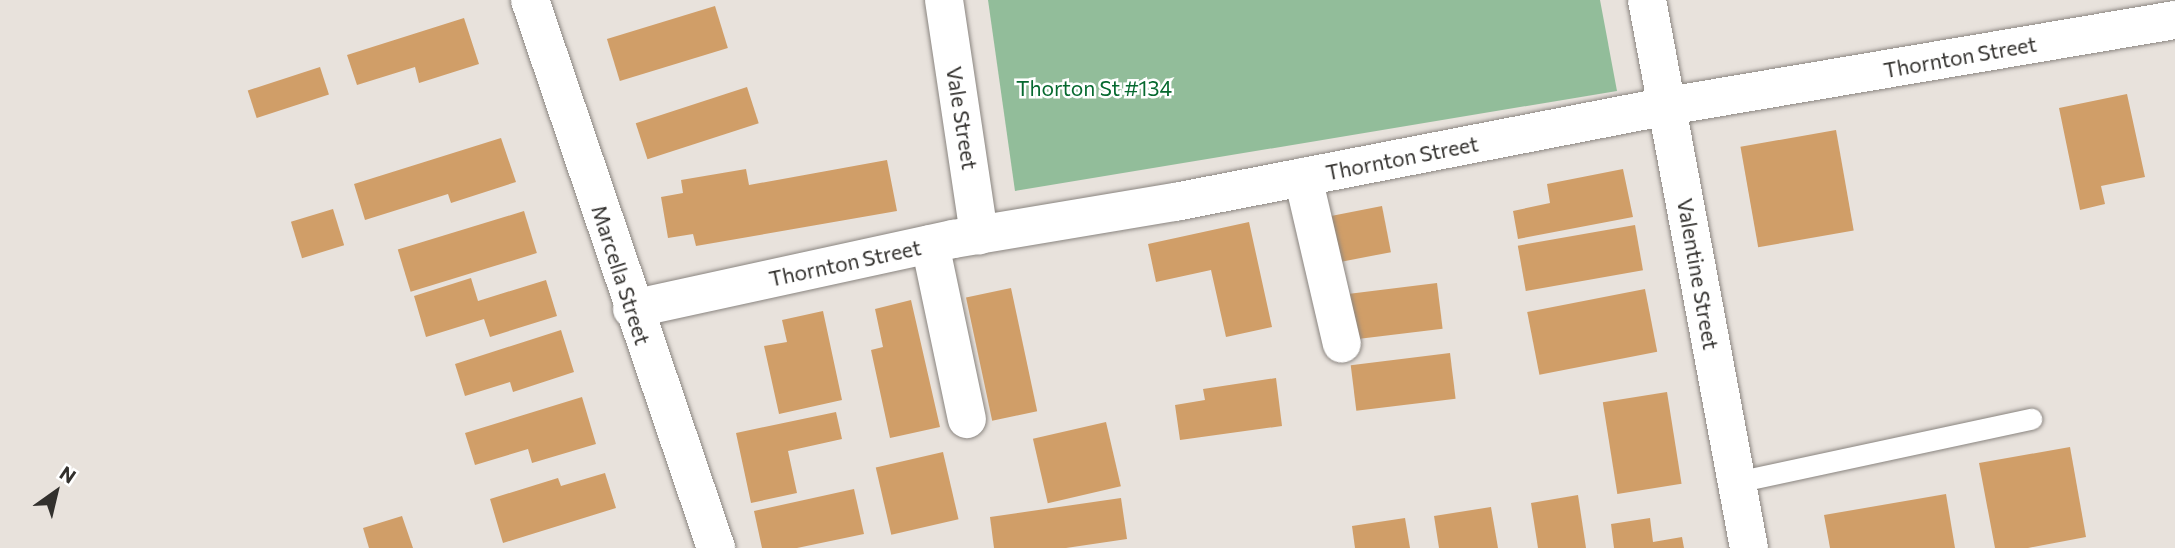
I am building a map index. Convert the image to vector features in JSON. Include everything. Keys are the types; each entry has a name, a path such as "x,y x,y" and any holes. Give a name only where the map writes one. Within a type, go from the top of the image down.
{"street":[{"name":"Marcella Street","path":"530,0 632,309 716,548"},
{"name":"Vale Street","path":"944,0 979,235"},
{"name":"Valentine Street","path":"1647,0 1749,548"},
{"name":"Thornton Street","path":"632,309 930,244 1303,177 1668,106 2175,20"},
{"path":"1303,177 1342,344"},
{"path":"930,244 941,279 967,419"}],"lane":[{"path":"1736,482 2031,419"}],"green space":[{"name":"Thorton St #134","path":"988,0 1600,0 1617,91 1015,191"}],"building":[{"path":"715,6 728,48 620,81 607,39"},
{"path":"464,18 479,64 419,83 415,67 357,85 347,55"},
{"path":"320,67 329,95 257,118 248,90"},
{"path":"747,87 759,123 647,159 636,123"},
{"path":"2127,94 2145,177 2101,186 2105,204 2080,210 2059,108"},
{"path":"1836,130 1854,230 1758,247 1740,147"},
{"path":"501,138 516,182 451,203 448,194 365,220 354,184"},
{"path":"887,160 897,211 696,246 693,234 668,238 661,197 683,193 681,180 746,169 749,185"},
{"path":"1623,169 1633,217 1518,239 1513,211 1550,203 1547,184"},
{"path":"1382,206 1391,252 1331,264 1322,218"},
{"path":"333,209 344,245 302,258 291,222"},
{"path":"524,211 537,253 411,292 398,250"},
{"path":"1249,222 1272,327 1226,337 1211,270 1156,282 1148,244"},
{"path":"1635,225 1643,270 1526,291 1518,246"},
{"path":"471,278 478,301 546,280 557,316 490,337 484,319 426,337 414,296"},
{"path":"1437,283 1443,329 1343,341 1338,295"},
{"path":"1011,288 1037,411 992,421 966,298"},
{"path":"1645,289 1657,352 1539,375 1527,312"},
{"path":"911,300 940,427 890,438 871,350 883,347 875,309"},
{"path":"823,311 842,400 779,414 764,346 787,342 782,320"},
{"path":"561,330 574,372 513,392 510,382 465,396 455,364"},
{"path":"1450,353 1456,399 1356,411 1351,365"},
{"path":"1276,378 1282,426 1180,440 1175,405 1205,400 1203,389"},
{"path":"1667,392 1682,484 1617,494 1603,402"},
{"path":"582,397 596,444 532,463 528,449 475,465 465,433"},
{"path":"836,412 842,439 788,451 797,493 751,503 736,433"},
{"path":"1106,422 1121,486 1048,503 1033,439"},
{"path":"2070,447 2086,537 2028,548 1995,548 1979,463"},
{"path":"943,452 959,519 891,535 876,468"},
{"path":"605,473 616,508 503,543 490,499 558,478 561,486"},
{"path":"854,489 864,534 797,548 762,548 754,511"},
{"path":"1946,494 1955,548 1830,548 1824,515"},
{"path":"1578,495 1586,548 1538,548 1531,503"},
{"path":"1121,498 1127,539 1066,548 994,548 990,517"},
{"path":"1491,507 1498,548 1439,548 1434,516"},
{"path":"402,516 413,548 369,548 363,528"},
{"path":"1405,518 1410,548 1355,548 1352,526"},
{"path":"1650,518 1653,542 1682,537 1684,548 1614,548 1611,524"}]}
